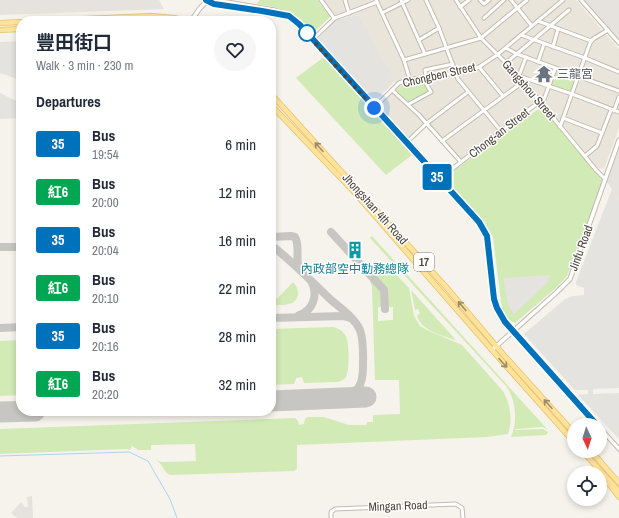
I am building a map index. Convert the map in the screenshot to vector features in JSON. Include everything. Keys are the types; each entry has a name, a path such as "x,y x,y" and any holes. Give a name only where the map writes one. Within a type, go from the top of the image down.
{"main road":[{"path":"0,22 16,22"},
{"path":"0,30 16,29"},
{"name":"Jhongshan 4th Road","path":"276,100 446,287 496,346 567,425"},
{"name":"Jhongshan 4th Road","path":"276,110 356,194 567,434"},
{"path":"589,458 619,491"},
{"path":"589,458 619,497"},
{"path":"596,458 619,482"}],"street":[{"path":"195,16 207,0 214,4 289,16"},
{"path":"216,0 275,10 289,16 299,24 479,222 487,236 494,299 497,308 505,322 591,418"},
{"path":"321,0 334,18"},
{"path":"345,0 349,13"},
{"path":"382,13 408,0"},
{"path":"426,0 439,28 458,79 501,131"},
{"name":"Gangshou Street","path":"456,0 481,38 519,76 605,179"},
{"path":"460,7 469,0"},
{"path":"480,0 484,4 489,0"},
{"path":"484,18 504,0"},
{"path":"511,0 532,26"},
{"path":"404,60 481,38 527,0"},
{"name":"Chongben Street","path":"374,108 399,83 479,67 498,55 564,0"},
{"path":"581,0 619,43"},
{"path":"312,40 334,18 377,1 404,60 410,80"},
{"path":"402,2 425,54"},
{"path":"506,63 569,10"},
{"path":"538,21 591,41"},
{"path":"419,40 439,28"},
{"path":"553,47 558,29"},
{"path":"560,126 591,41 608,30"},
{"path":"521,36 585,58 619,72"},
{"path":"538,62 544,44"},
{"path":"506,48 526,58 619,92"},
{"path":"526,58 519,76 619,112"},
{"path":"409,104 431,92 424,78 425,70 453,64"},
{"path":"479,67 503,96"},
{"path":"541,103 555,69"},
{"path":"442,141 523,82"},
{"path":"392,90 409,104 461,162"},
{"path":"406,142 427,123 468,92"},
{"path":"585,156 597,146 619,97"},
{"name":"Chong-an Street","path":"439,179 501,131 541,103"},
{"path":"563,118 602,133"},
{"name":"Jinfu Road","path":"492,350 514,332 570,279 619,140"},
{"path":"607,436 619,449"},
{"name":"Mingan Road","path":"331,518 331,512 335,509 456,504 462,508 463,518"}],"shaded area":[{"path":"0,0 159,0 164,9 0,15"},
{"path":"322,0 576,0 619,49 619,128 604,169 589,166 535,102 460,160 428,125 408,141 378,108 398,87 359,15 335,18"},
{"path":"581,0 619,0 619,42"},
{"path":"359,15 395,81 375,101 318,39 335,20"},
{"path":"16,41 16,79 0,73 0,42"},
{"path":"0,93 16,100 16,118 0,119"},
{"path":"619,140 619,200 605,179"},
{"path":"612,189 619,200 619,388 593,389 593,394 619,393 619,439 607,426 607,418 599,418 578,395 588,394 588,390 575,390 524,334 565,299 573,296 584,295 584,288 576,285"},
{"path":"550,275 547,283 514,314 508,305 503,278"},
{"path":"32,496 33,518 17,518 11,513 21,502 25,507 28,507 27,497"}],"green space":[{"path":"260,0 318,0 331,16 313,33 288,12 275,7 256,4"},
{"path":"324,57 412,155 386,175 296,78"},
{"path":"557,70 577,77 571,93 551,86"},
{"path":"410,81 423,81 429,92 409,102 396,90"},
{"path":"541,107 603,181 567,276 557,287 515,323 507,319 502,309 493,237 485,224 444,178"},
{"path":"372,236 548,430 543,427 515,430 543,429 548,432 546,435 511,437 515,425 515,411 512,398 506,386 370,238"},
{"path":"384,267 389,267 409,288 414,316 420,326 462,345 505,394 510,411 510,429 508,434 487,437 297,445 297,469 294,471 170,475 156,460 162,462 196,461 195,444 151,445 151,450 138,450 132,446 130,450 0,454 0,429 295,418 299,425 304,424 307,417 324,417 349,425 366,425 367,422 373,422 373,415 400,414 399,380 375,380 371,279 382,292 383,307 378,307 378,321 393,320 393,307 388,307 386,290 374,276"},
{"path":"293,282 297,287 298,294 295,301 288,304 276,305 276,298"},
{"path":"411,290 456,340 433,332 419,321 417,316 420,313 418,309 415,310"},
{"path":"333,327 342,331 347,339 348,350 349,363 346,377 338,382 304,383 302,377 296,378 294,384 276,385 276,329"},
{"path":"16,340 16,395 0,396 0,341"}],"waterway":[{"path":"0,456 129,452 148,461 170,499 177,518"}],"taxiway":[{"path":"331,232 384,290 385,309"},
{"path":"276,237 295,237 297,241 298,266 300,270"},
{"path":"0,247 16,247"},
{"path":"276,249 346,313 360,330 363,348 362,380 358,389 338,399"},
{"path":"299,315 308,310 313,302 314,288 312,283"},
{"path":"276,318 343,316 350,318"},
{"path":"0,328 16,327"}],"runway":[{"path":"276,401 366,397"},
{"path":"0,412 16,412"}],"bus line":[{"name":"35","path":"206,0 214,4 289,16 299,24 471,215 479,222 487,236 492,270 492,285 497,308 505,322 591,418"}],"place":[{"name":"三龍宮","path":"544,74"},
{"name":"內政部空中勤務總隊","path":"355,250"}],"route":[{"path":"307,33 304,31 374,108"}]}
